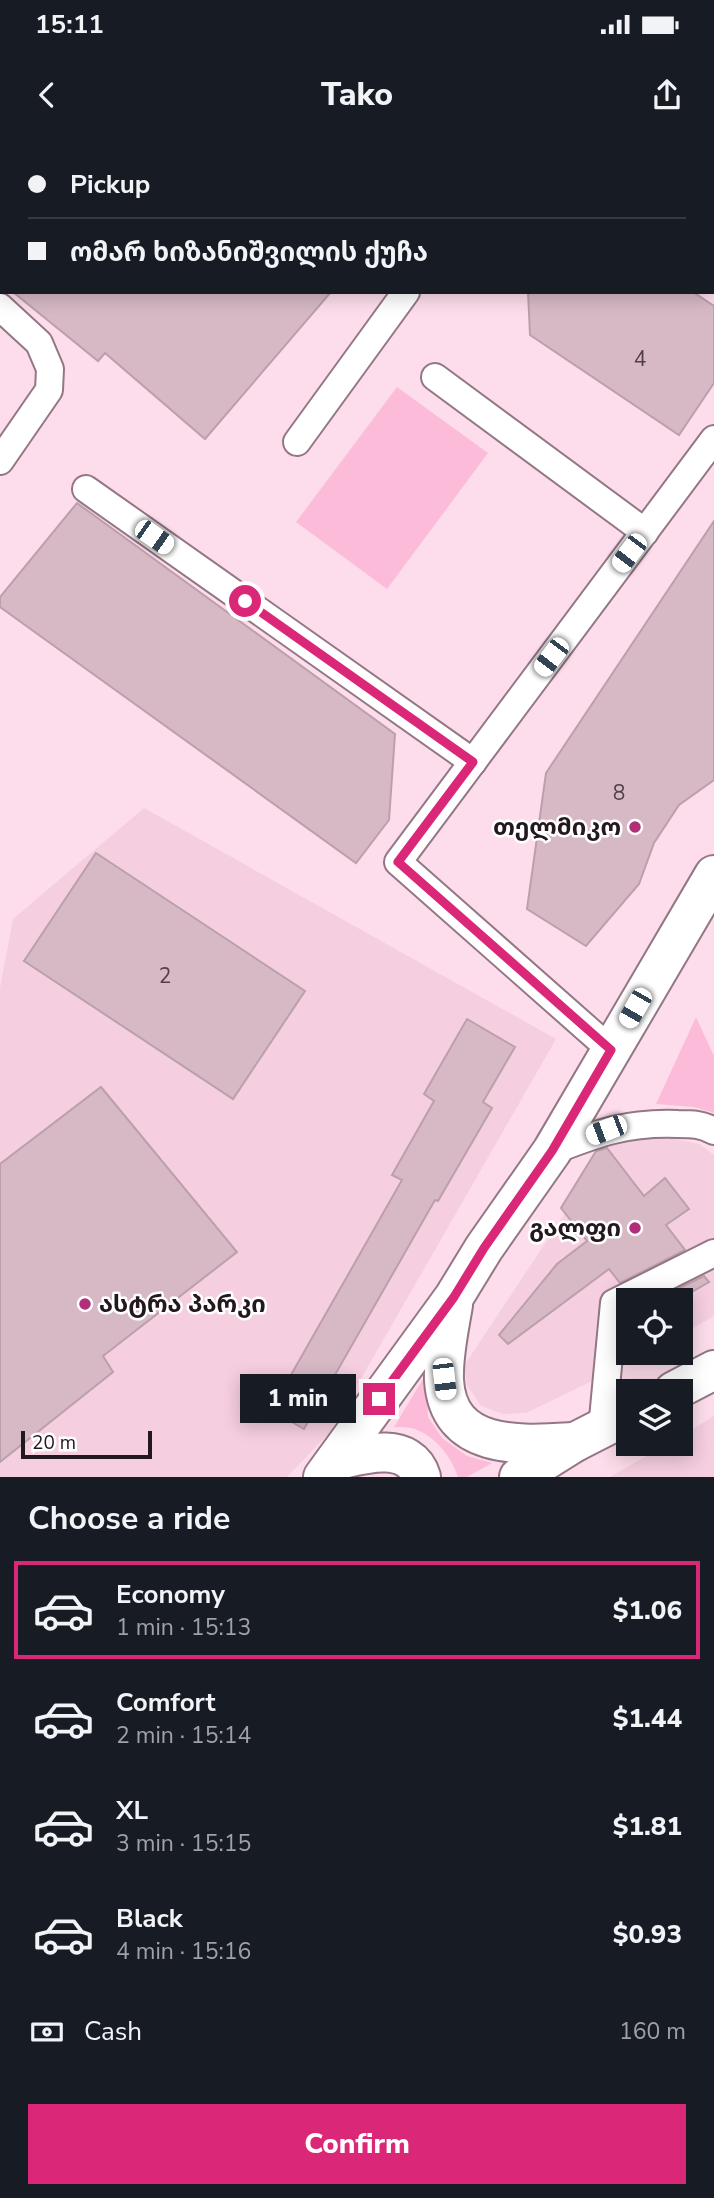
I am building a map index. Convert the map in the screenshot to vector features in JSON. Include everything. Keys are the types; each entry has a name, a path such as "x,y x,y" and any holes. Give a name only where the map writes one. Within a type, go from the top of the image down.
{"main road":[{"path":"329,1469 454,1297 484,1248 552,1151 714,875"},
{"path":"454,1297 444,1379 446,1397 452,1412 463,1425 476,1434 514,1444 602,1429"},
{"path":"693,1381 714,1370"},
{"path":"519,1477 602,1429"},
{"path":"329,1469 368,1453 389,1452 406,1458 419,1469 421,1477"}],"lane":[{"path":"297,442 405,294"},
{"path":"0,307 39,343 50,369 49,390 0,461"},
{"path":"435,377 645,532"},
{"path":"611,1050 398,862 714,439"},
{"path":"86,489 473,762"},
{"path":"552,1151 606,1130 651,1123 702,1125 714,1131"},
{"path":"602,1429 614,1303 714,1253"}],"shaded area":[{"path":"397,387 488,453 387,589 296,522"},
{"path":"144,808 556,1039 331,1431 287,1477 0,1477 0,988 13,919"},
{"path":"696,1017 714,1056 714,1113 694,1107 656,1104"},
{"name":"გალფი","path":"637,1131 699,1144 714,1155 714,1316 693,1328 693,1288 616,1288 616,1365 625,1365 526,1413 503,1414 481,1406 467,1385 464,1366 610,1145"},
{"path":"426,1374 428,1417 442,1438 467,1456 492,1463 467,1477 458,1477 452,1462 431,1438 415,1429 394,1427"},
{"path":"714,1416 714,1477 610,1477 646,1456 693,1456 693,1429"}],"building":[{"path":"15,294 329,294 205,439 105,353 98,361"},
{"path":"528,294 696,294 714,306 714,383 679,435 530,335"},
{"path":"77,503 395,734 389,820 356,863 0,607 0,597"},
{"path":"714,521 714,780 679,805 654,843 639,884 586,946 527,909 546,773"},
{"path":"96,853 305,991 233,1099 24,961"},
{"path":"467,1019 515,1047 483,1102 492,1108 438,1201 435,1200 304,1429 271,1410 402,1180 392,1175 434,1101 424,1094"},
{"name":"ასტრა პარკი","path":"101,1087 237,1252 103,1356 113,1372 0,1462 0,1164"},
{"path":"607,1148 644,1196 665,1178 689,1209 666,1225 685,1250 620,1283 609,1269 508,1344 499,1335 557,1264 587,1241 561,1208 596,1151"},
{"path":"704,1276 709,1282 693,1291 693,1288 680,1288"}],"place":[{"name":"თელმიკო","path":"635,827"},
{"name":"გალფი","path":"635,1228"},
{"name":"ასტრა პარკი","path":"85,1304"}],"route":[{"path":"245,601 473,762 398,862 611,1050 552,1151 484,1248 454,1297 379,1399"}]}
